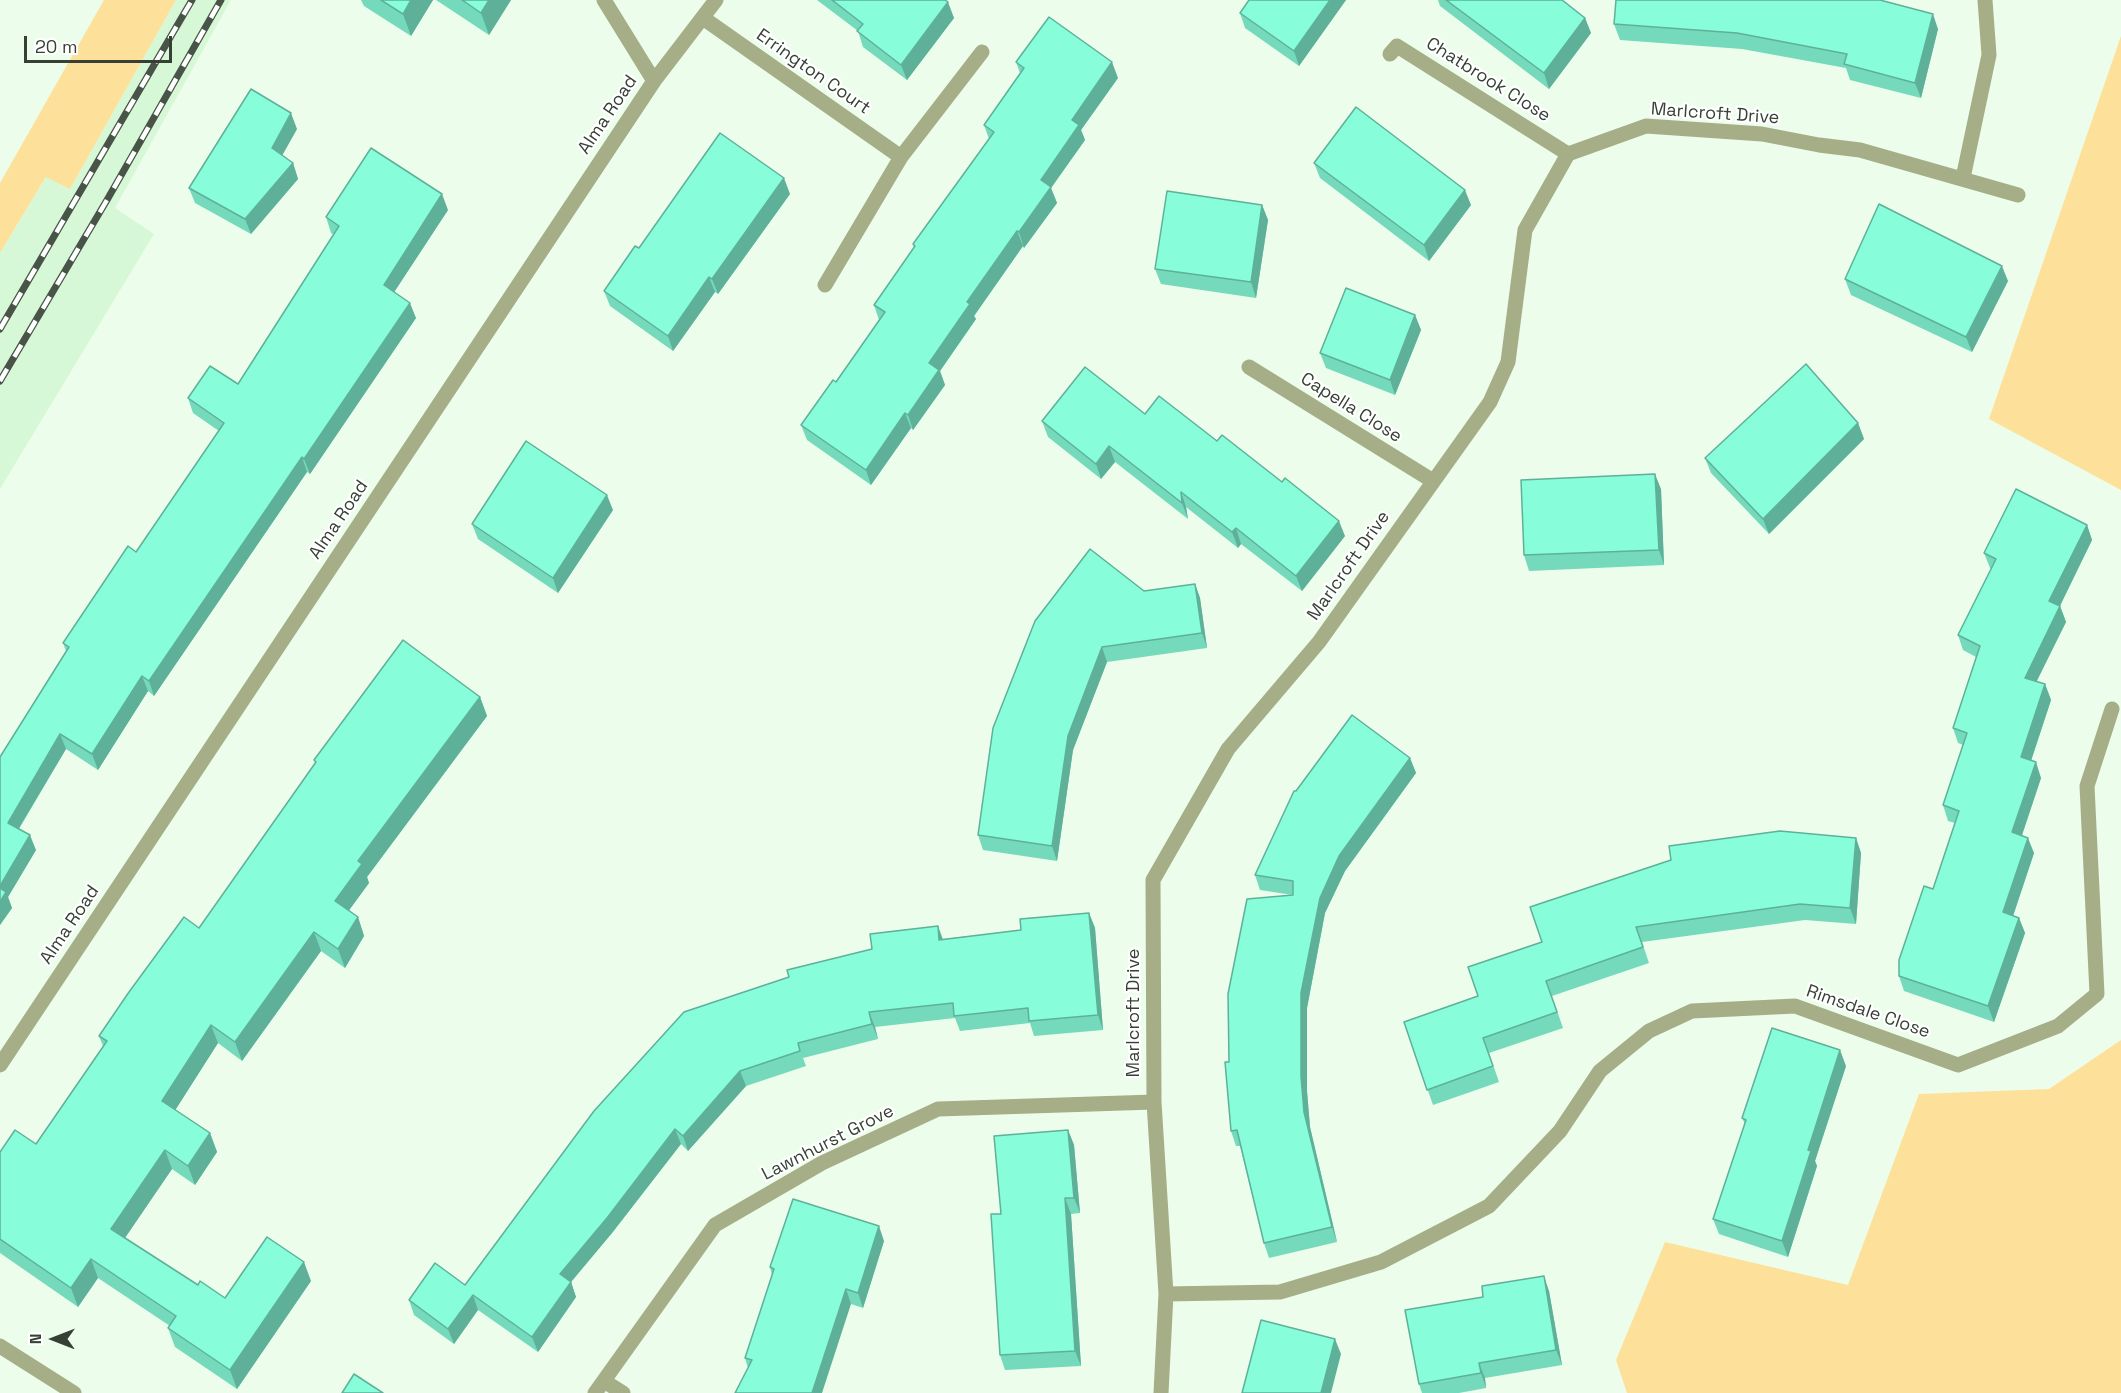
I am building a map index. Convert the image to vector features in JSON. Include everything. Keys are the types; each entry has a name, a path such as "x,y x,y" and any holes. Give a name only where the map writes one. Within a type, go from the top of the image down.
{"street":[{"path":"604,0 654,81"},
{"name":"Alma Road","path":"0,1065 654,81 716,0"},
{"path":"1963,178 1989,56 1985,0"},
{"name":"Errington Court","path":"703,18 901,157"},
{"name":"Chatbrook Close","path":"1390,54 1397,46 1568,154"},
{"path":"825,285 901,157 982,52"},
{"name":"Marlcroft Drive","path":"1161,1393 1166,1294 1154,1102 1153,880 1228,749 1319,642 1490,402 1508,362 1525,230 1568,154 1646,126 1762,134 1860,150 2018,195"},
{"name":"Capella Close","path":"1249,368 1432,481"},
{"name":"Rimsdale Close","path":"1166,1294 1280,1292 1381,1262 1489,1206 1560,1131 1600,1071 1649,1031 1692,1011 1795,1006 1958,1065 2058,1026 2097,994 2088,786 2112,709"},
{"name":"Lawnhurst Grove","path":"622,1393 600,1387 715,1225 822,1163 938,1109 1154,1102"},
{"path":"0,1346 74,1393"}],"shaded area":[{"path":"104,0 176,0 70,189 46,177 0,253 0,183"},
{"path":"176,0 231,0 115,208 154,234 0,489 0,253 47,176 70,189"},
{"path":"2121,36 2121,490 1989,419"},
{"path":"2121,1040 2121,1393 1627,1393 1616,1360 1665,1242 1848,1285 1919,1094 2049,1089"}],"building":[{"path":"381,0 411,0 403,14"},
{"path":"462,0 489,0 481,13"},
{"path":"832,0 945,0 948,2 901,65 857,31 863,24"},
{"path":"1249,0 1330,0 1294,51 1240,13"},
{"path":"1446,0 1562,0 1585,18 1544,73"},
{"path":"1616,0 1880,0 1933,14 1915,83 1844,64 1847,54 1737,33 1614,24"},
{"path":"1049,17 1112,62 1072,120 1079,125 1041,180 1051,187 967,302 970,304 929,363 939,370 908,415 905,413 866,470 801,425 833,380 836,382 885,312 874,305 915,246 913,244 994,132 984,125 1024,68 1016,62"},
{"path":"251,89 291,113 272,148 293,163 245,219 189,188"},
{"path":"1356,107 1465,190 1424,245 1314,163"},
{"path":"720,133 784,178 712,279 709,277 668,336 604,291 635,246 639,248"},
{"path":"371,148 442,194 384,285 410,303 149,681 142,676 92,754 60,734 8,823 30,835 0,886 0,757 69,647 63,643 128,546 136,552 224,423 188,398 210,366 238,384 339,226 326,217"},
{"path":"1167,191 1262,205 1251,282 1155,269"},
{"path":"1879,204 2002,266 1966,337 1845,279"},
{"path":"1346,288 1415,315 1390,380 1320,353"},
{"path":"1806,364 1858,423 1763,519 1705,458"},
{"path":"1085,367 1145,414 1159,396 1217,441 1222,435 1282,482 1285,478 1339,521 1296,576 1236,528 1232,532 1181,492 1182,503 1109,446 1096,464 1042,421"},
{"path":"526,441 607,495 553,578 472,524"},
{"path":"1655,474 1659,550 1524,555 1521,480"},
{"path":"2016,489 2087,525 2049,601 2060,606 2025,678 2045,684 2021,757 2036,762 2012,832 2028,838 2003,912 2019,918 1988,1006 1899,976 1899,960 1924,886 1933,889 1959,811 1943,805 1967,733 1953,728 1980,646 1958,635 1996,559 1984,553"},
{"path":"1090,549 1144,591 1195,584 1202,633 1102,647 1068,736 1052,846 978,835 993,728 1035,621"},
{"path":"403,640 480,697 358,861 362,864 335,901 358,917 338,949 314,932 235,1042 211,1025 162,1101 210,1133 188,1166 165,1150 111,1229 198,1285 200,1281 225,1298 267,1237 304,1262 230,1370 168,1328 176,1316 91,1259 71,1288 0,1239 0,1152 15,1130 36,1144 107,1041 99,1036 129,992 184,917 199,928 316,762 314,760"},
{"path":"1352,715 1410,758 1339,856 1320,898 1301,993 1301,1076 1304,1112 1332,1227 1264,1243 1237,1130 1231,1131 1225,1062 1229,1062 1228,994 1247,899 1293,895 1293,881 1255,875 1294,791"},
{"path":"1780,831 1856,838 1850,908 1800,904 1636,927 1643,947 1546,981 1557,1012 1483,1038 1493,1066 1427,1090 1404,1022 1478,996 1468,967 1542,942 1530,907 1671,860 1669,846"},
{"path":"0,888 6,892 0,902"},
{"path":"1089,913 1098,1015 1029,1021 1028,1008 954,1016 953,1003 869,1012 872,1024 798,1043 800,1051 740,1071 683,1136 675,1129 607,1218 560,1274 571,1282 532,1337 473,1295 448,1329 409,1300 435,1263 465,1285 594,1111 684,1012 789,977 787,970 872,949 870,934 938,926 939,940 1021,930 1020,919"},
{"path":"1772,1028 1840,1050 1782,1241 1713,1219 1746,1120 1742,1118"},
{"path":"1068,1130 1074,1198 1065,1198 1075,1351 1000,1355 991,1214 1001,1214 994,1136"},
{"path":"793,1199 879,1226 858,1293 846,1289 812,1393 735,1393 752,1360 745,1358 774,1269 770,1267"},
{"path":"1544,1276 1556,1350 1479,1363 1481,1373 1419,1384 1405,1310 1483,1297 1482,1286"},
{"path":"1261,1320 1335,1339 1321,1393 1242,1393"},
{"path":"354,1374 383,1393 342,1393"}],"railway":[{"path":"0,329 192,0"},
{"path":"0,381 221,0"}]}
